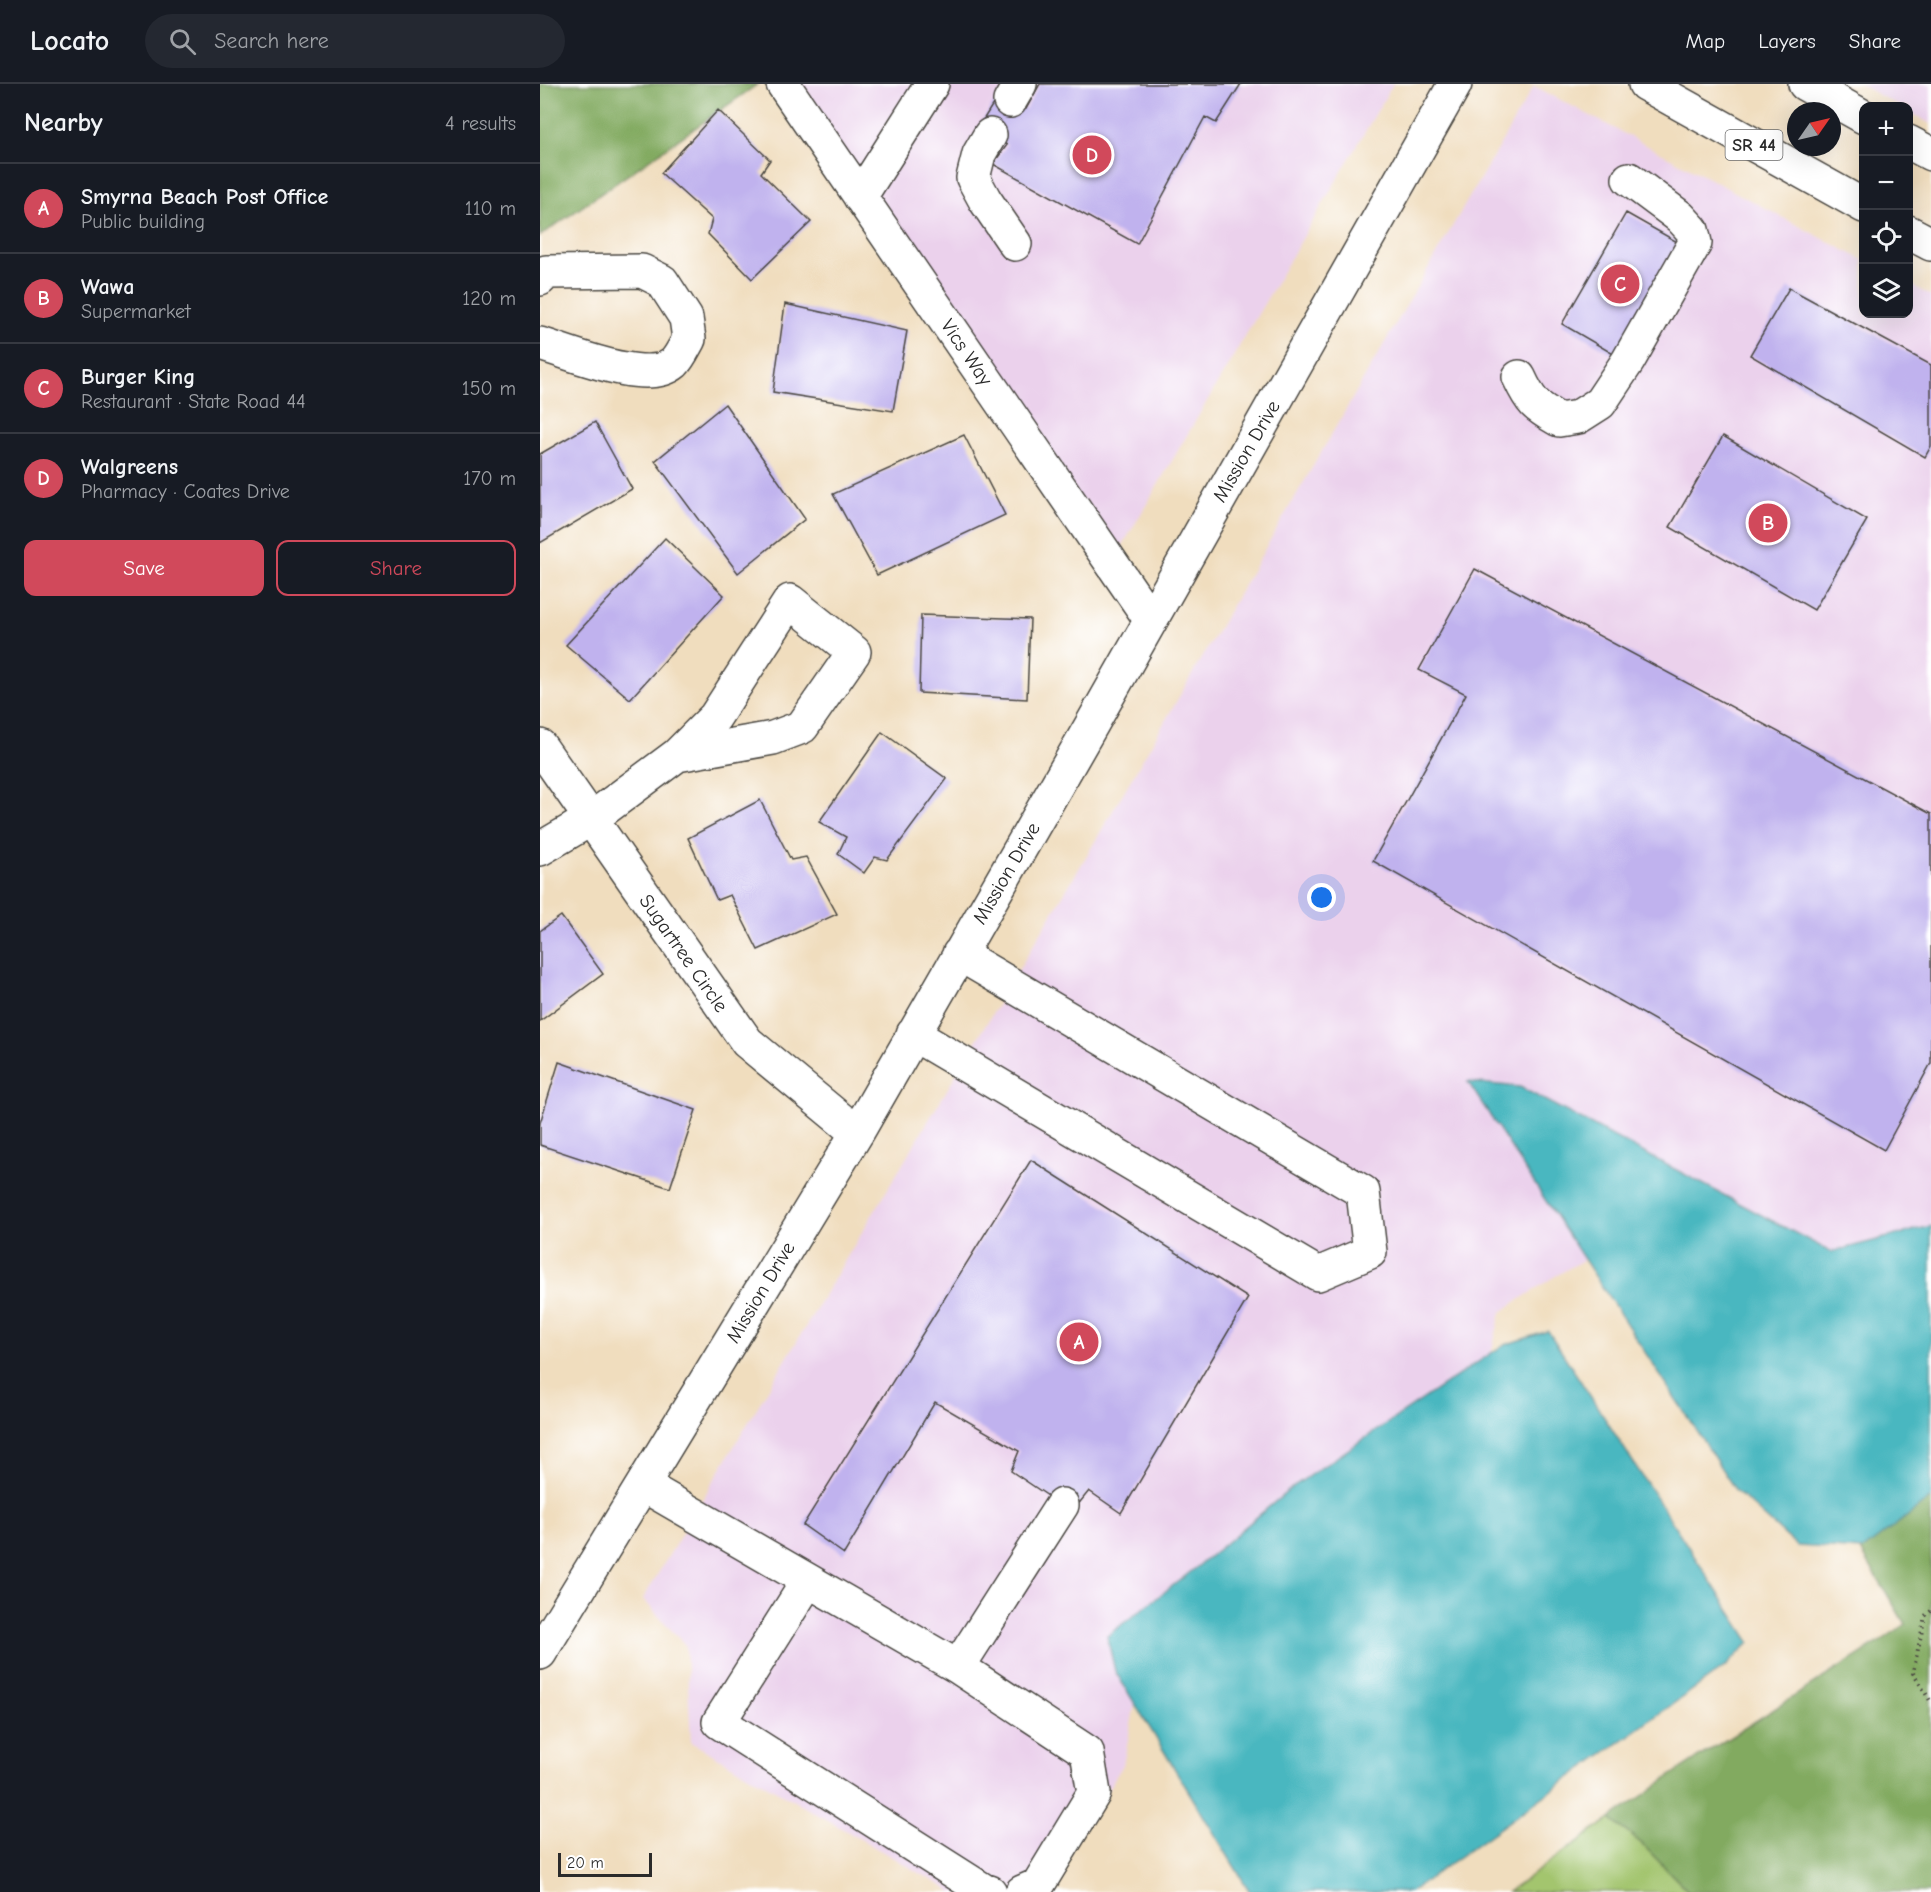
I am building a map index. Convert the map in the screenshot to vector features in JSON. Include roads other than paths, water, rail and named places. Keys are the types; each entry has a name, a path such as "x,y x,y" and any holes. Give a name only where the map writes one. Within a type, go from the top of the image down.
{"street":[{"name":"Vics Way","path":"783,84 1150,619"},
{"path":"860,197 932,84"},
{"name":"Mission Drive","path":"540,1653 857,1133 1455,84"},
{"name":"SR 44","path":"1645,84 1859,205"},
{"path":"1804,84 1859,115"},
{"path":"990,135 979,154 973,178 1014,244"},
{"path":"1519,377 1536,406 1559,420 1578,417 1600,403 1628,361 1695,243 1692,230 1680,217 1629,179"},
{"path":"1913,235 1931,244"},
{"path":"540,279 546,272 642,271 662,281 686,318 689,339 674,363 650,372 608,366 540,344"},
{"path":"540,849 591,819 677,755 715,717 790,601 854,652 802,728 773,738 677,755"},
{"name":"Sugartree Circle","path":"540,746 747,1042 857,1133"},
{"path":"913,1034 1318,1274 1370,1252 1363,1192 959,954"},
{"path":"642,1485 958,1667 1087,1752 1094,1793 1038,1885 1022,1892"},
{"path":"958,1667 1062,1505"},
{"path":"808,1581 719,1722 983,1890 990,1892"}],"water":[{"path":"1468,1082 1520,1087 1831,1252 1931,1226 1931,1498 1863,1550 1797,1546 1736,1491"},
{"path":"1548,1331 1750,1642 1726,1666 1410,1892 1250,1892 1115,1671 1107,1636 1197,1567 1294,1486 1502,1346"}],"place":[{"name":"Walgreens","path":"1092,155"},
{"name":"Burger King","path":"1620,284"},
{"name":"Wawa","path":"1768,523"},
{"name":"Smyrna Beach Post Office","path":"1079,1342"}]}
